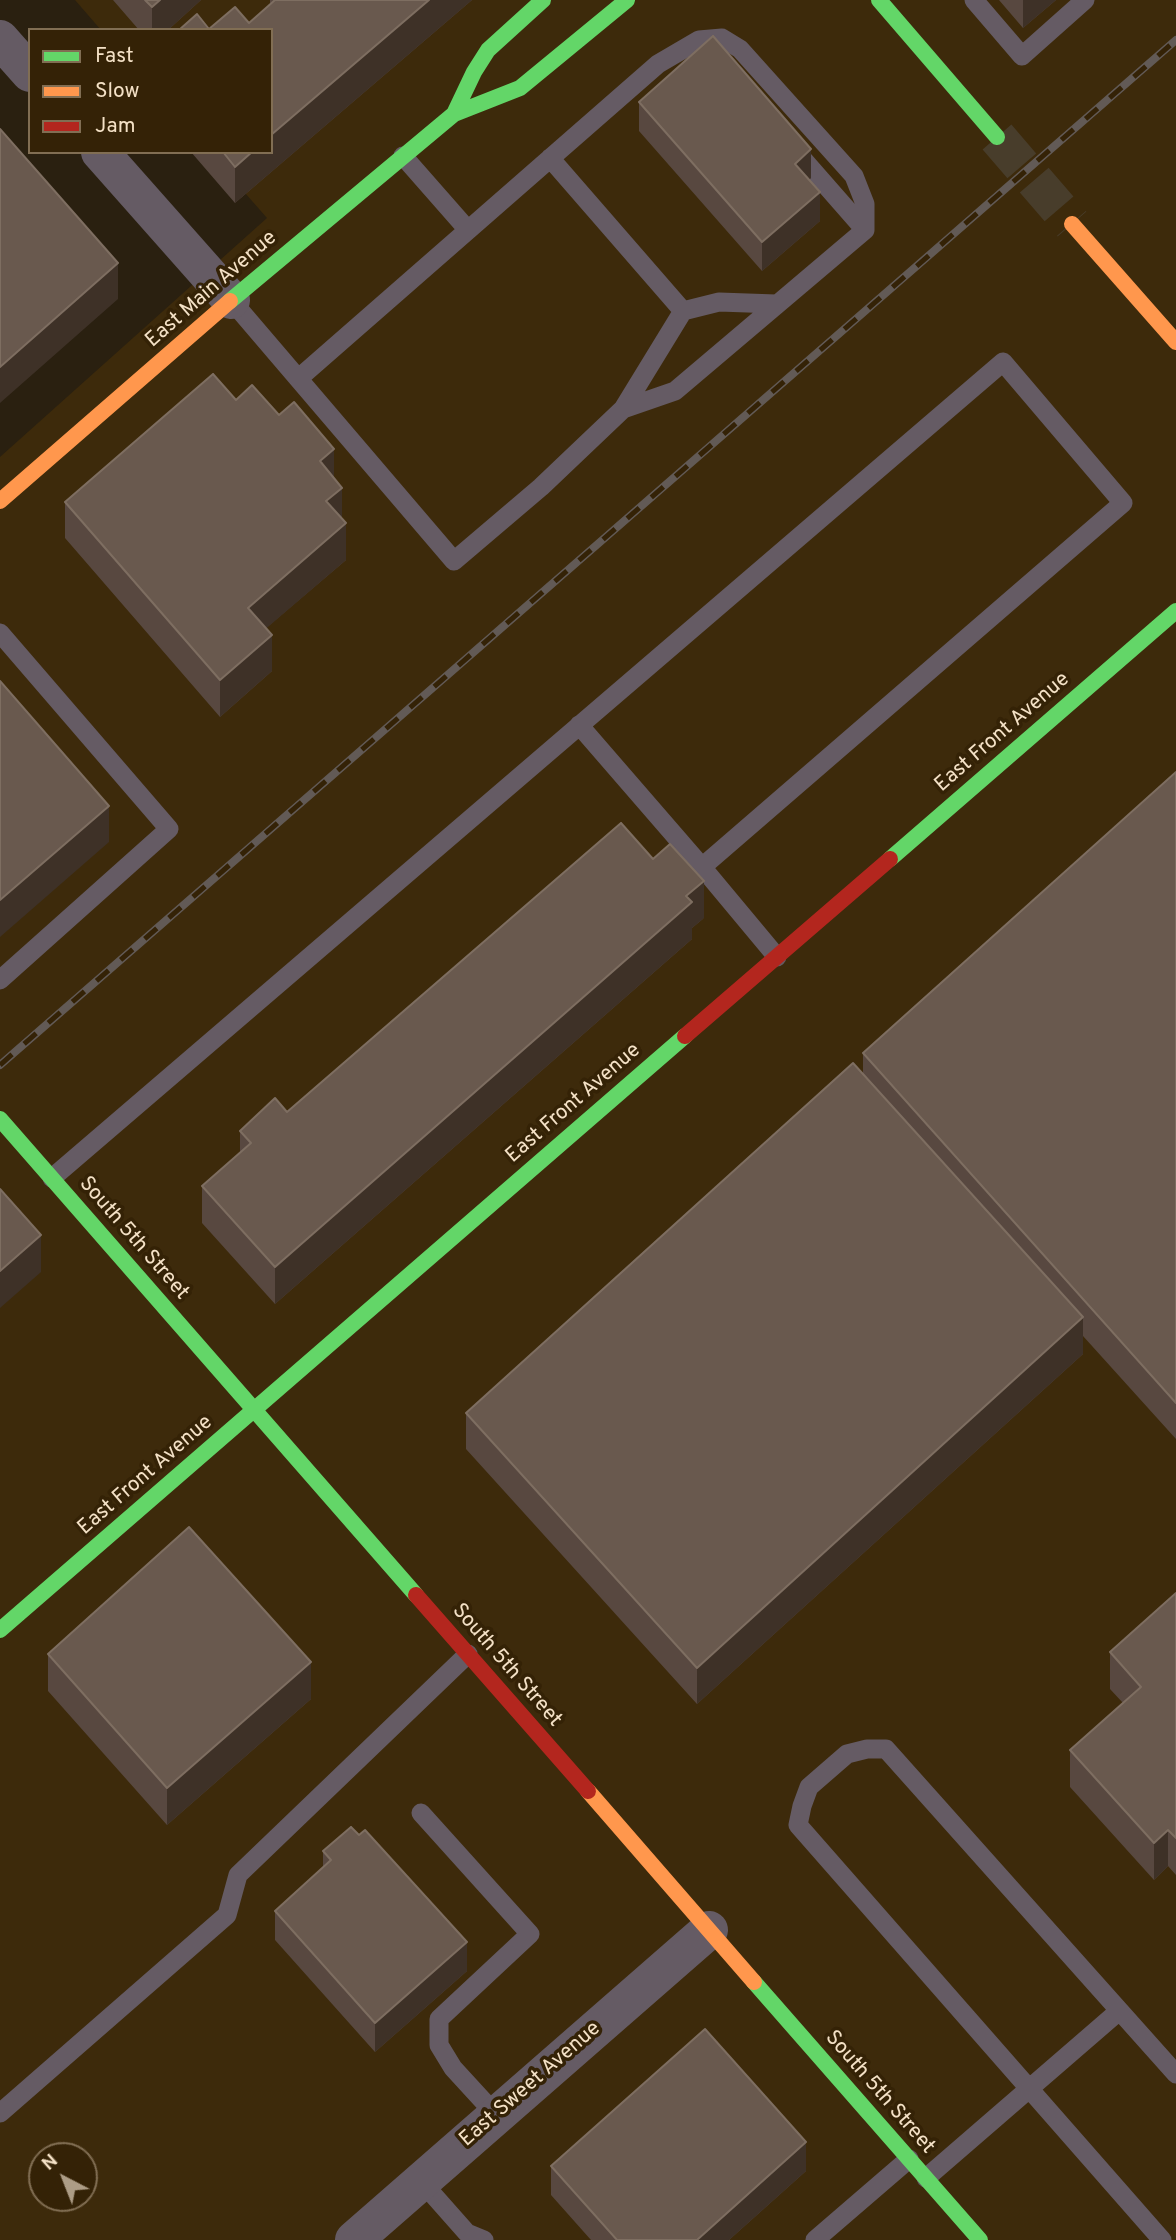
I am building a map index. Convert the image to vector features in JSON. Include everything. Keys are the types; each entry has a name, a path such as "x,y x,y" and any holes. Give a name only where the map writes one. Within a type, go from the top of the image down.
{"street":[{"name":"East Main Avenue","path":"454,114 488,50 543,0"},
{"name":"East Main Avenue","path":"0,501 231,300 454,114 520,88 627,0"},
{"path":"879,0 997,137"},
{"path":"102,154 231,300"},
{"path":"1072,224 1176,342"},
{"name":"East Front Avenue","path":"0,1630 1176,611"},
{"name":"South 5th Street","path":"0,1119 980,2240"},
{"name":"East Sweet Avenue","path":"354,2240 709,1930"}],"lane":[{"path":"974,0 1022,56 1085,0"},
{"path":"299,378 658,64 699,40 722,38 740,49 854,176 865,204 865,230"},
{"path":"699,40 717,59"},
{"path":"786,139 865,230"},
{"path":"403,156 468,230"},
{"path":"550,158 683,311"},
{"path":"623,409 674,391 865,230"},
{"path":"231,300 454,561 541,487 623,409 683,311 719,302 776,304"},
{"path":"52,1178 1003,362 1123,503 702,867"},
{"path":"0,633 169,829 0,980"},
{"path":"579,725 777,957"},
{"path":"0,2113 227,1915 238,1875 468,1654"},
{"path":"1162,2240 798,1825 809,1787 847,1754 867,1749 886,1749 1176,2074"},
{"path":"421,1813 530,1934 439,2019 439,2045 453,2068 496,2116"},
{"path":"926,2178 1119,2011"},
{"path":"815,2240 909,2159"},
{"path":"421,2181 467,2233 484,2240"}],"shaded area":[{"path":"75,0 1176,0 1176,2240 0,2240 0,457 267,218 211,154 273,154 273,28 99,28"}],"building":[{"path":"145,0 160,0 152,7"},
{"path":"275,0 429,0 273,133 273,28 210,28 235,7 249,23"},
{"path":"197,14 208,28 181,28"},
{"path":"713,36 811,149 795,164 820,192 762,242 639,102"},
{"path":"0,129 118,263 0,367"},
{"path":"225,154 250,154 235,167"},
{"path":"213,374 236,400 252,385 279,415 294,402 334,449 320,461 342,488 326,501 346,523 248,608 272,635 220,680 65,502"},
{"path":"0,681 109,806 0,900"},
{"path":"1176,772 1176,1403 863,1053"},
{"path":"621,823 653,859 670,844 704,881 686,896 692,902 275,1267 202,1186 251,1143 240,1131 275,1098 287,1112"},
{"path":"853,1063 1083,1317 697,1668 466,1413"},
{"path":"0,1189 41,1235 0,1271"},
{"path":"189,1527 311,1662 167,1788 48,1654"},
{"path":"1176,1593 1176,1838 1168,1830 1154,1843 1070,1750 1141,1687 1110,1652"},
{"path":"351,1827 359,1835 365,1830 467,1942 375,2023 275,1911 331,1860 323,1851"},
{"path":"705,2029 806,2142 697,2240 617,2240 551,2166"}],"tunnel":[{"path":"997,137 1072,224"}],"railway":[{"path":"0,1065 1176,40"}],"traffic: fast":[{"path":"454,114 488,50 543,0"},
{"path":"230,301 454,114 520,88 627,0"},
{"path":"879,0 997,137"},
{"path":"890,859 1176,611"},
{"path":"0,1630 685,1036"},
{"path":"0,1119 416,1595"},
{"path":"754,1982 980,2240"}],"traffic: slow":[{"path":"1072,224 1176,342"},
{"path":"0,501 230,301"},
{"path":"588,1791 754,1982"}],"traffic: jam":[{"path":"685,1036 890,859"},
{"path":"416,1595 588,1791"}]}
